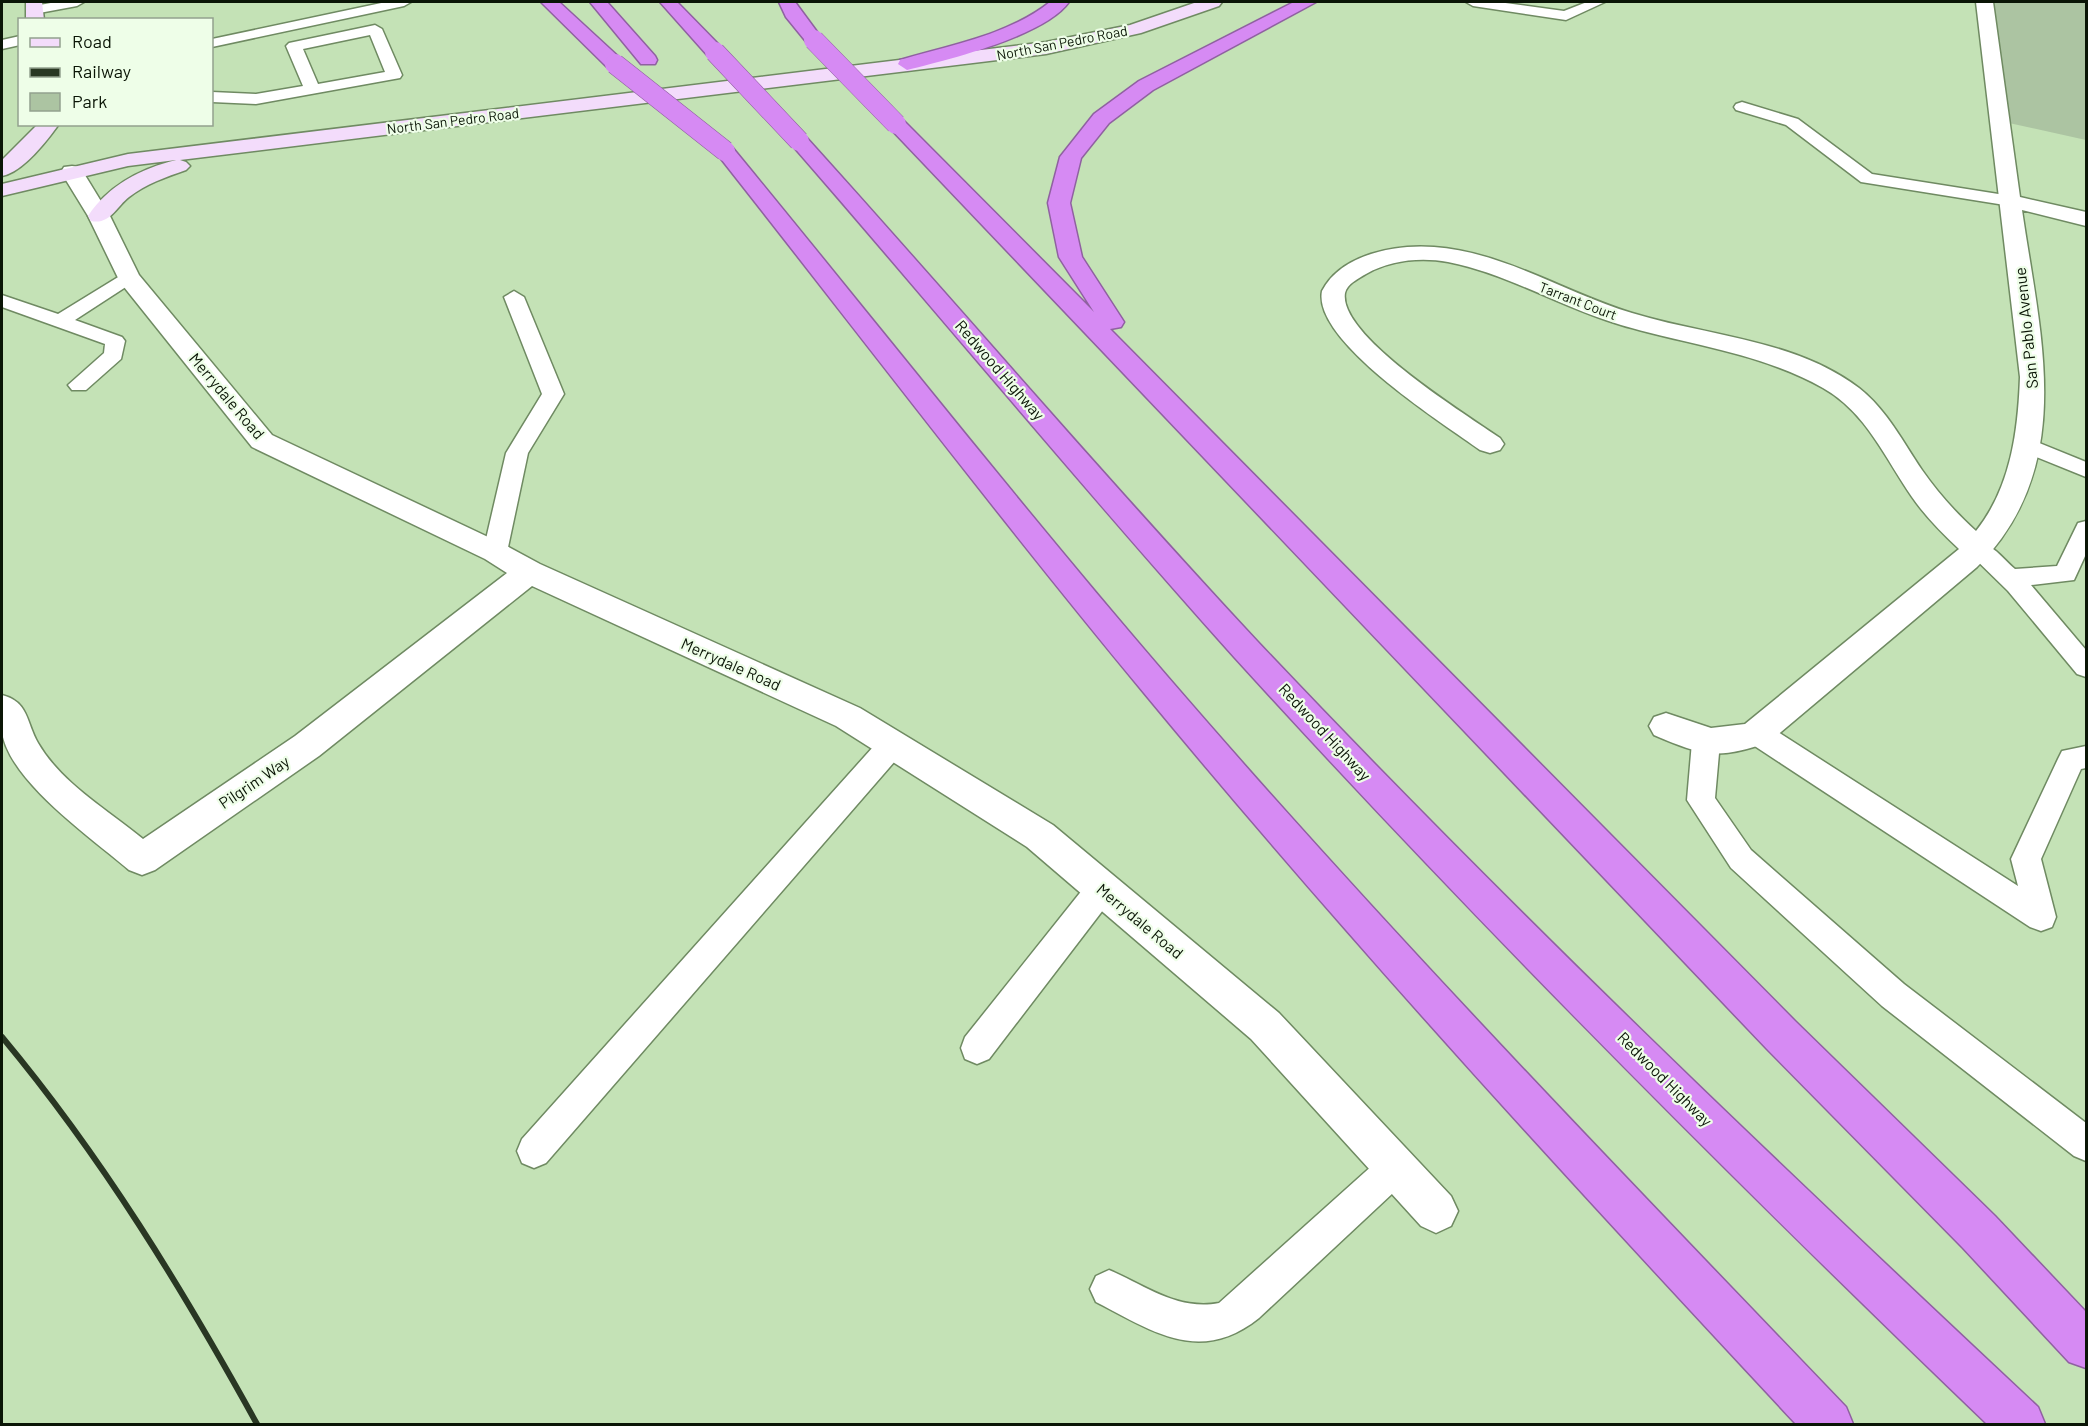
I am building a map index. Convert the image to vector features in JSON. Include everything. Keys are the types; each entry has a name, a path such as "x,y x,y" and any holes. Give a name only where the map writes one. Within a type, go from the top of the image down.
{"highway":[{"path":"549,2 615,64 725,151"},
{"path":"598,2 725,151 1054,560 1257,801 1626,1210 1829,1425"},
{"name":"Redwood Highway","path":"668,2 799,141 1140,533 1389,800 1542,957 2021,1425"},
{"path":"907,64 1011,30 1046,14 1060,2"},
{"path":"1275,512 1098,305 1066,249 1058,217 1059,200 1073,154 1092,126 1117,103 1167,72 1306,2"},
{"path":"788,3 814,40 1772,1026 1979,1232 2086,1345"}],"main road":[{"name":"North San Pedro Road","path":"907,64 1068,32 1168,2"},
{"name":"North San Pedro Road","path":"2,190 128,160 907,64 983,57 1078,42 1144,27 1212,2"},
{"path":"2,170 28,148 47,126"},
{"name":"Merrydale Road","path":"60,140 72,172"},
{"path":"99,216 112,198 140,181 197,160 250,145"}],"street":[{"name":"San Pablo Avenue","path":"1666,726 1706,742 1734,741 1758,733 1977,549 1996,527 2009,504 2027,445 2032,409 2033,377 1984,2"},
{"name":"Merrydale Road","path":"72,172 99,216 128,278 262,441 495,552 529,572 848,717 1040,836 1265,1026 1436,1211"},
{"path":"2011,201 2086,219"},
{"name":"Tarrant Court","path":"1490,444 1382,365 1353,340 1338,317 1334,306 1336,286 1344,278 1355,270 1387,257 1404,254 1446,255 1487,266 1621,318 1775,358 1806,369 1854,396 1871,412 1923,493 1977,549"},
{"name":"Pilgrim Way","path":"2,708 14,719 23,748 54,787 142,859 307,746 529,572"}],"lane":[{"path":"34,10 77,2"},
{"path":"213,43 404,2"},
{"path":"1473,2 1566,16 1598,2"},
{"path":"213,97 256,99 394,75 375,29 294,46 312,89"},
{"path":"2,45 18,41"},
{"path":"1742,107 1792,122 1867,178 2011,201"},
{"path":"60,321 128,278"},
{"path":"495,552 517,453 553,394 514,297"},
{"path":"2,301 115,341 114,355 79,385"},
{"path":"2027,445 2086,470"},
{"path":"2011,578 2065,574 2086,529"},
{"path":"1977,549 2011,578 2086,667"},
{"path":"1758,733 2041,917 2026,859 2072,759 2086,757"},
{"path":"1706,742 1701,800 1741,859 1893,995 2086,1144"},
{"path":"534,1151 892,745"},
{"path":"976,1048 1102,888"},
{"path":"1109,1289 1177,1322 1196,1326 1224,1321 1245,1305 1396,1167"}],"green space":[{"path":"1984,2 2086,2 2086,140 2000,121"}],"railway":[{"path":"2,1037 73,1129 139,1224 200,1323 257,1424"}]}
